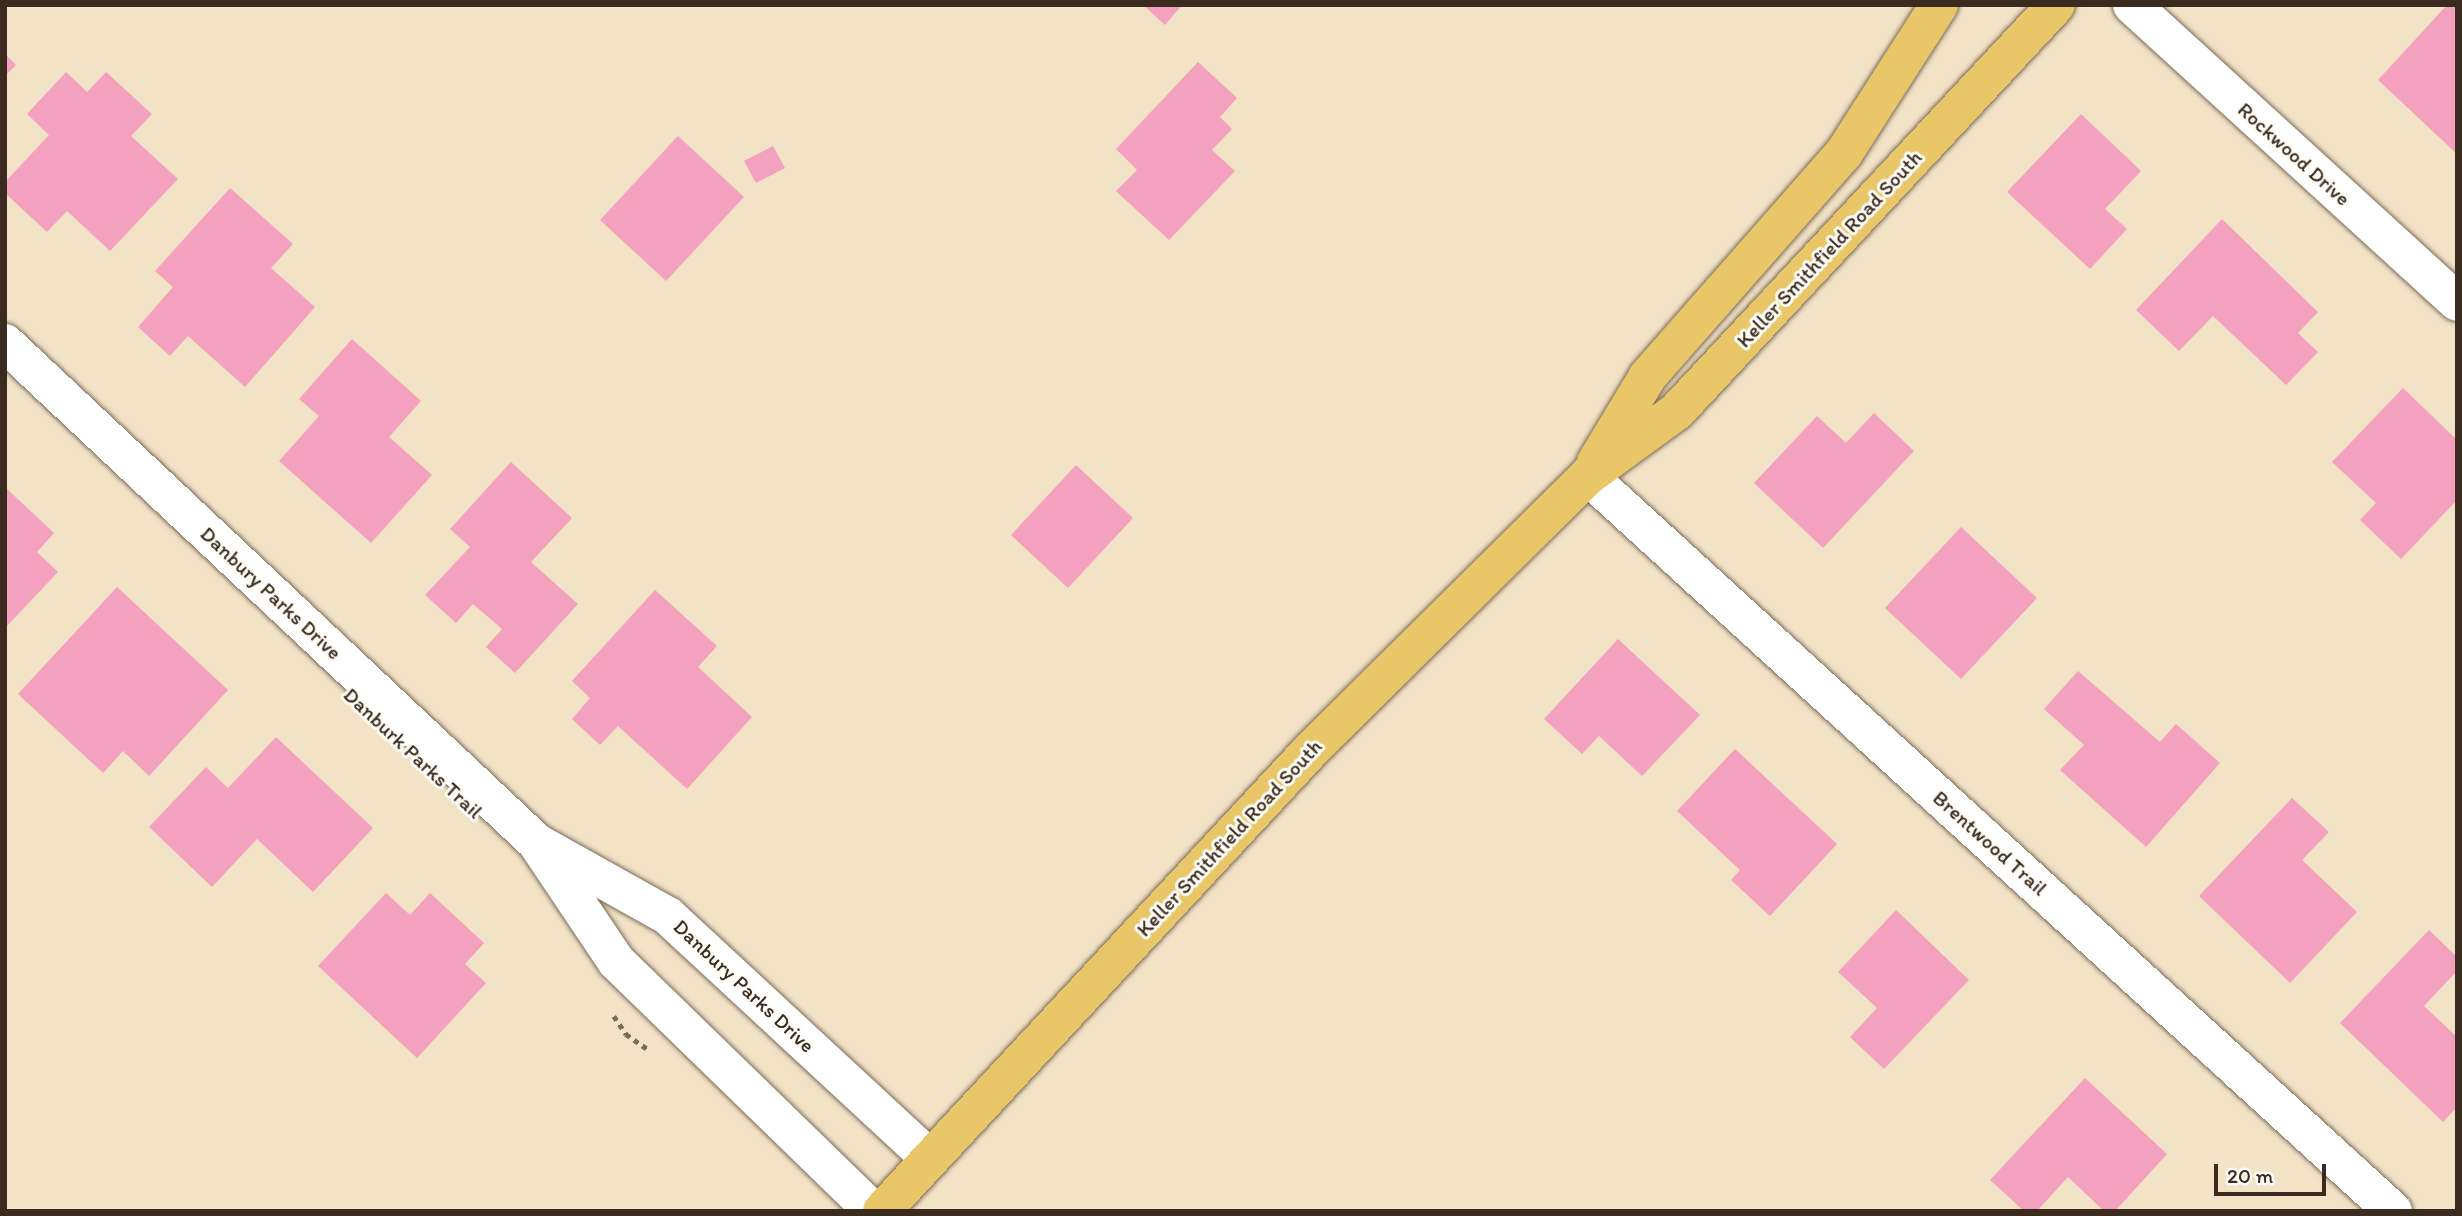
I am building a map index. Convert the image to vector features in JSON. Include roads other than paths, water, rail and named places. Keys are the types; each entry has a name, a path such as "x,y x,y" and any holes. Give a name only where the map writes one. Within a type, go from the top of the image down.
{"main road":[{"name":"Keller Smithfield Road South","path":"1588,476 1648,376 1844,153 1939,5"},
{"name":"Keller Smithfield Road South","path":"882,1211 1310,751 1588,476 1677,411 2056,5"}],"street":[{"name":"Rockwood Drive","path":"2132,5 2457,302"},
{"name":"Danbury Parks Drive","path":"5,343 536,842 616,961 873,1211"},
{"name":"Brentwood Trail","path":"1588,476 2393,1211"},
{"name":"Danbury Parks Drive","path":"536,842 668,916 930,1159"}]}
